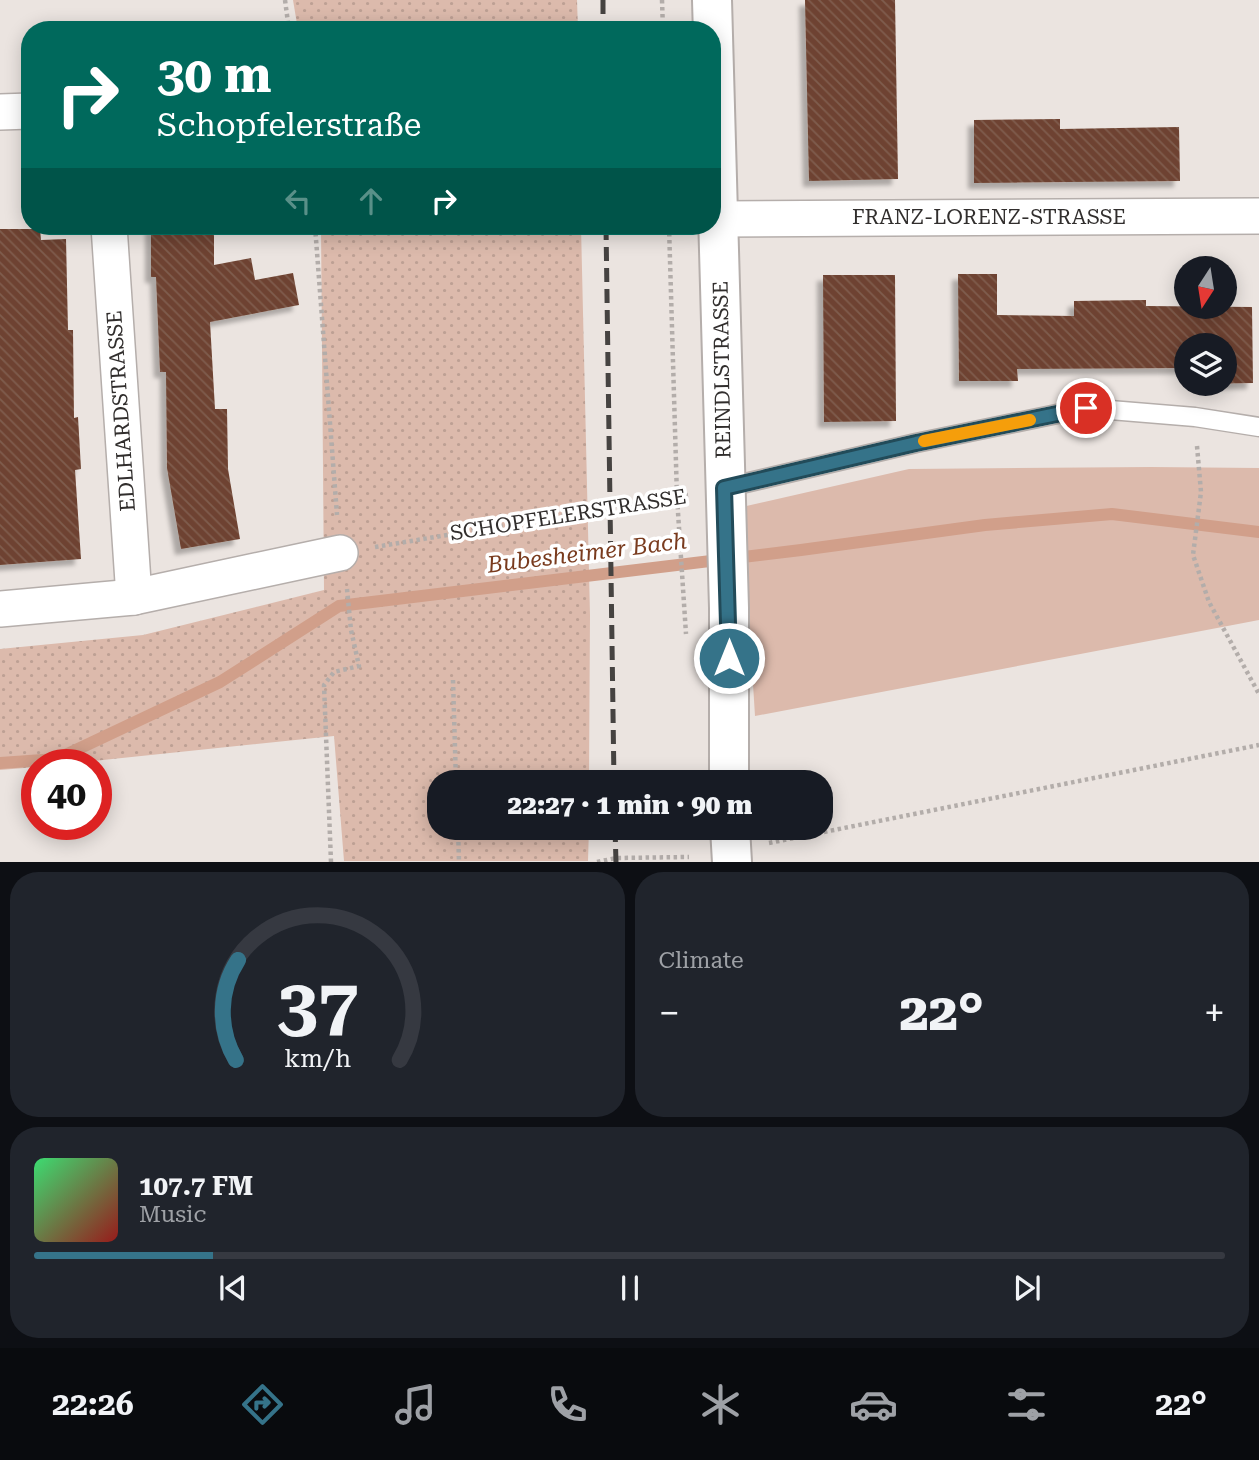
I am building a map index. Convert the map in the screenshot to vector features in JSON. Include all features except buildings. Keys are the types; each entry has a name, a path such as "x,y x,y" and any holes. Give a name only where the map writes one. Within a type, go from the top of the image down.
{"street":[{"name":"REINDLSTRASSE","path":"712,0 713,21"},
{"path":"0,112 21,111"},
{"name":"FRANZ-LORENZ-STRASSE","path":"721,219 1259,216"},
{"name":"EDLHARDSTRASSE","path":"109,235 134,597"},
{"name":"REINDLSTRASSE","path":"719,235 729,608 729,770"},
{"path":"0,609 134,597 343,565"}],"lane":[{"path":"725,504 916,443 1086,408 1195,417 1259,426"}],"path":[{"path":"285,0 288,21"},
{"path":"662,0 663,21"},
{"path":"316,235 343,565 351,630 359,666 334,672 324,685 331,862"},
{"path":"669,235 677,498 685,605"},
{"path":"1195,417 1201,492 1194,555 1209,602 1259,694"},
{"name":"SCHOPFELERSTRASSE","path":"343,565 677,498 725,504"},
{"path":"453,680 456,770"},
{"path":"730,847 1259,745"},
{"path":"458,840 459,862"},
{"path":"597,862 616,858 689,857"}],"shaded area":[{"path":"293,0 577,0 578,21 296,21"},
{"path":"321,235 581,235 590,615 589,770 427,770 427,840 589,840 588,861 344,861 334,736 112,759 112,749 21,749 21,768 0,770 0,649 143,635 324,590"},
{"path":"1259,468 1259,620 755,716 742,507 909,469"}],"waterway":[{"name":"Bubesheimer Bach","path":"0,763 57,759 220,682 339,606 985,525 1112,514 1259,532"}],"railway":[{"path":"603,0 603,21"},
{"path":"606,235 614,770"},
{"path":"615,840 616,862"}],"slow traffic":[{"path":"924,441 1030,420"}],"route":[{"path":"729,658 724,488 916,443 1086,408"}]}
